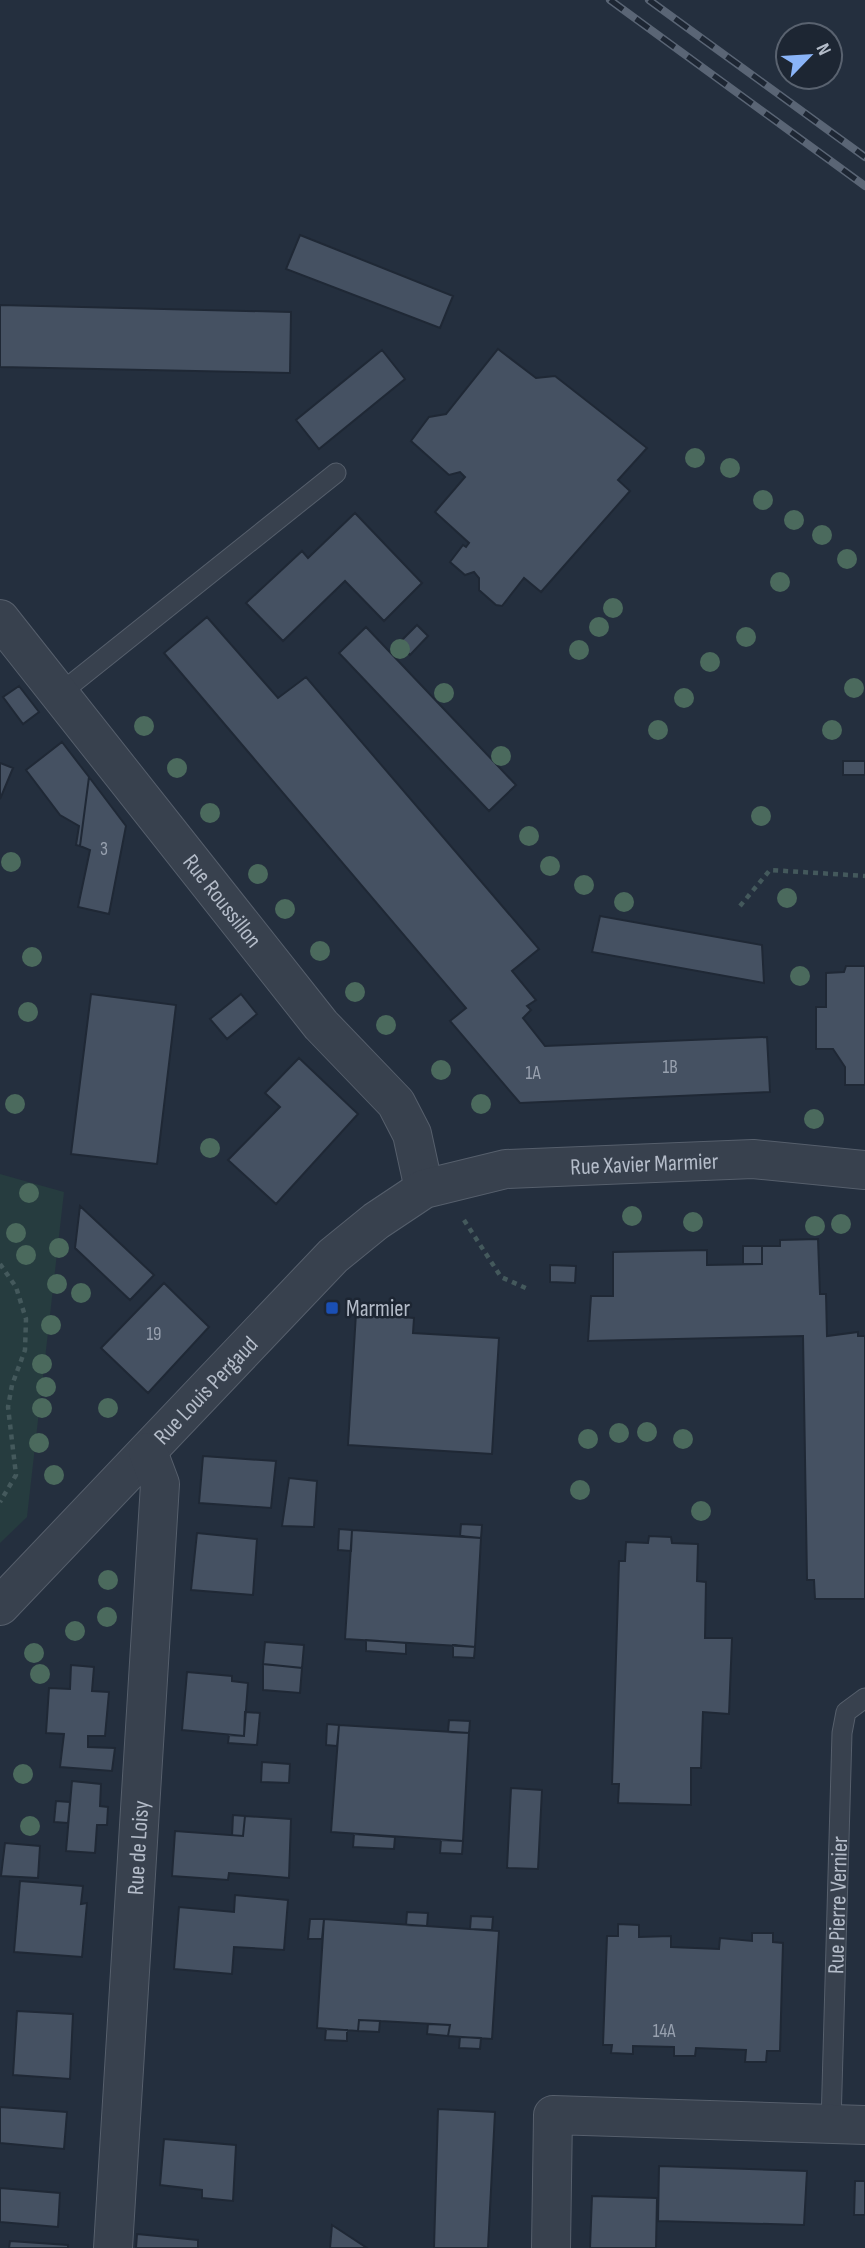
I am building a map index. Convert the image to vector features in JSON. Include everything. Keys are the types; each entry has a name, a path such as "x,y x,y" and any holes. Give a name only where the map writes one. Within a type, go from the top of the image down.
{"street":[{"name":"Rue Roussillon","path":"0,619 321,1025 396,1103 412,1134 424,1189"},
{"name":"Rue Xavier Marmier","path":"424,1189 506,1169 753,1159 865,1170"},
{"name":"Rue Louis Pergaud","path":"0,1606 333,1256 376,1221 424,1189"},
{"name":"Rue de Loisy","path":"113,2248 160,1484 148,1451"},
{"name":"Rue Pierre Vernier","path":"551,2248 553,2115 848,2124"}],"lane":[{"path":"58,695 336,473"},
{"name":"Rue Pierre Vernier","path":"848,2124 842,1733 846,1712 865,1698"}],"path":[{"path":"740,906 770,870 865,876"},
{"path":"460,1213 501,1277 528,1289"},
{"path":"0,1264 16,1287 26,1319 25,1350 12,1385 8,1407 16,1475 0,1502"}],"green space":[{"path":"0,1174 64,1192 27,1517 0,1543"}],"building":[{"path":"300,235 453,296 440,328 286,269"},
{"path":"0,305 291,312 290,373 0,367"},
{"path":"498,349 536,378 555,376 647,448 618,480 630,491 541,592 524,578 502,606 496,605 479,590 479,578 474,572 465,575 450,562 463,545 466,547 469,543 435,512 465,477 460,472 449,475 411,441 429,417 446,414"},
{"path":"382,350 405,379 319,449 296,420"},
{"path":"355,513 422,583 384,621 345,581 283,641 246,603 302,551 308,558"},
{"path":"207,617 278,698 306,677 539,949 512,971 536,1000 527,1006 531,1010 523,1018 545,1046 767,1037 770,1092 520,1103 450,1021 466,1008 164,653"},
{"path":"417,625 428,636 410,655 399,643"},
{"path":"366,627 516,785 489,811 339,653"},
{"path":"19,686 39,712 23,724 3,697"},
{"path":"62,742 89,777 80,846 76,845 79,826 60,815 26,770"},
{"path":"843,761 865,761 865,775 843,775"},
{"path":"0,763 13,768 0,799"},
{"path":"89,777 126,826 109,914 78,907 90,850 80,846"},
{"path":"600,916 762,945 764,983 592,952"},
{"path":"846,966 865,966 865,1085 845,1085 845,1067 833,1049 816,1049 816,1007 826,1007 826,973 844,972"},
{"path":"91,994 176,1005 157,1164 71,1154"},
{"path":"241,994 257,1014 227,1039 210,1019"},
{"path":"299,1058 358,1114 276,1204 228,1160 280,1107 265,1093"},
{"path":"80,1206 154,1275 130,1300 75,1248"},
{"path":"818,1239 820,1294 826,1294 827,1336 858,1332 858,1336 865,1336 865,1599 815,1599 814,1580 807,1580 803,1336 588,1341 591,1296 613,1296 613,1252 707,1250 707,1265 762,1264 762,1246 780,1246 780,1240"},
{"path":"743,1246 762,1246 762,1264 743,1264"},
{"path":"550,1265 576,1266 575,1283 550,1282"},
{"path":"164,1283 209,1327 148,1393 101,1348"},
{"path":"356,1313 414,1318 413,1333 499,1338 492,1454 348,1445"},
{"path":"203,1456 276,1461 271,1508 199,1503"},
{"path":"289,1478 317,1481 314,1527 282,1526"},
{"path":"461,1524 482,1525 481,1538 460,1536"},
{"path":"339,1529 352,1530 351,1551 338,1550"},
{"path":"352,1530 481,1538 475,1647 345,1639"},
{"path":"197,1533 257,1539 253,1595 191,1590"},
{"path":"649,1536 671,1537 672,1543 698,1544 697,1581 706,1582 705,1638 732,1638 729,1714 703,1712 701,1768 691,1768 691,1805 618,1803 619,1784 612,1784 619,1561 625,1561 626,1542 648,1543"},
{"path":"366,1640 406,1643 406,1654 366,1651"},
{"path":"265,1642 304,1645 302,1668 263,1664"},
{"path":"453,1645 475,1647 474,1658 453,1657"},
{"path":"263,1664 302,1668 300,1693 263,1690"},
{"path":"71,1665 94,1667 92,1691 109,1692 105,1736 88,1736 88,1747 115,1748 112,1771 60,1767 64,1734 46,1733 49,1688 70,1689"},
{"path":"187,1672 232,1676 232,1681 248,1683 244,1736 182,1730"},
{"path":"245,1712 260,1713 257,1745 228,1743 229,1735 244,1736"},
{"path":"449,1720 470,1721 469,1733 448,1732"},
{"path":"327,1724 339,1725 337,1746 326,1745"},
{"path":"339,1725 469,1733 463,1841 331,1832"},
{"path":"262,1762 290,1764 289,1783 261,1782"},
{"path":"72,1781 101,1784 100,1806 108,1807 107,1825 97,1825 95,1853 66,1851"},
{"path":"511,1788 542,1790 538,1869 507,1868"},
{"path":"56,1801 70,1802 68,1823 54,1822"},
{"path":"233,1815 245,1816 243,1836 232,1836"},
{"path":"245,1816 291,1819 289,1878 229,1873 228,1880 172,1876 175,1831 243,1836"},
{"path":"354,1834 395,1837 394,1849 353,1847"},
{"path":"441,1840 463,1841 462,1854 440,1853"},
{"path":"5,1843 40,1846 38,1878 1,1876"},
{"path":"20,1881 83,1886 81,1904 87,1903 82,1957 14,1952"},
{"path":"235,1895 288,1900 284,1950 234,1947 232,1974 174,1969 179,1907 234,1912"},
{"path":"407,1912 428,1913 427,1926 406,1925"},
{"path":"471,1916 493,1917 492,1930 470,1929"},
{"path":"310,1919 324,1919 322,1939 308,1939"},
{"path":"324,1919 499,1931 492,2039 448,2036 450,2025 359,2020 358,2031 317,2028"},
{"path":"618,1924 639,1925 639,1937 671,1936 671,1947 719,1949 720,1938 752,1941 752,1933 773,1933 773,1942 783,1943 780,2051 767,2051 766,2062 745,2062 746,2050 696,2048 695,2056 674,2056 674,2047 633,2046 633,2054 611,2053 612,2045 603,2045 607,1936 618,1936"},
{"path":"17,2011 73,2014 70,2079 13,2075"},
{"path":"359,2020 380,2021 379,2032 358,2031"},
{"path":"428,2024 450,2025 448,2036 427,2034"},
{"path":"326,2029 347,2030 347,2041 325,2040"},
{"path":"460,2037 481,2038 480,2049 459,2048"},
{"path":"0,2107 67,2112 64,2149 0,2143"},
{"path":"438,2109 495,2112 488,2248 434,2248"},
{"path":"164,2139 236,2145 233,2201 202,2198 202,2190 160,2185"},
{"path":"659,2166 807,2171 804,2225 658,2221"},
{"path":"855,2181 865,2181 865,2215 854,2215"},
{"path":"0,2188 60,2193 58,2227 0,2222"},
{"path":"592,2196 657,2198 656,2248 590,2248"},
{"path":"332,2225 367,2248 330,2248"},
{"path":"137,2234 198,2240 198,2248 136,2248"},
{"path":"10,2241 68,2245 68,2248 9,2248"}],"railway":[{"path":"610,0 865,186"},
{"path":"649,0 865,157"}],"place":[{"name":"Marmier","path":"332,1308"}]}
